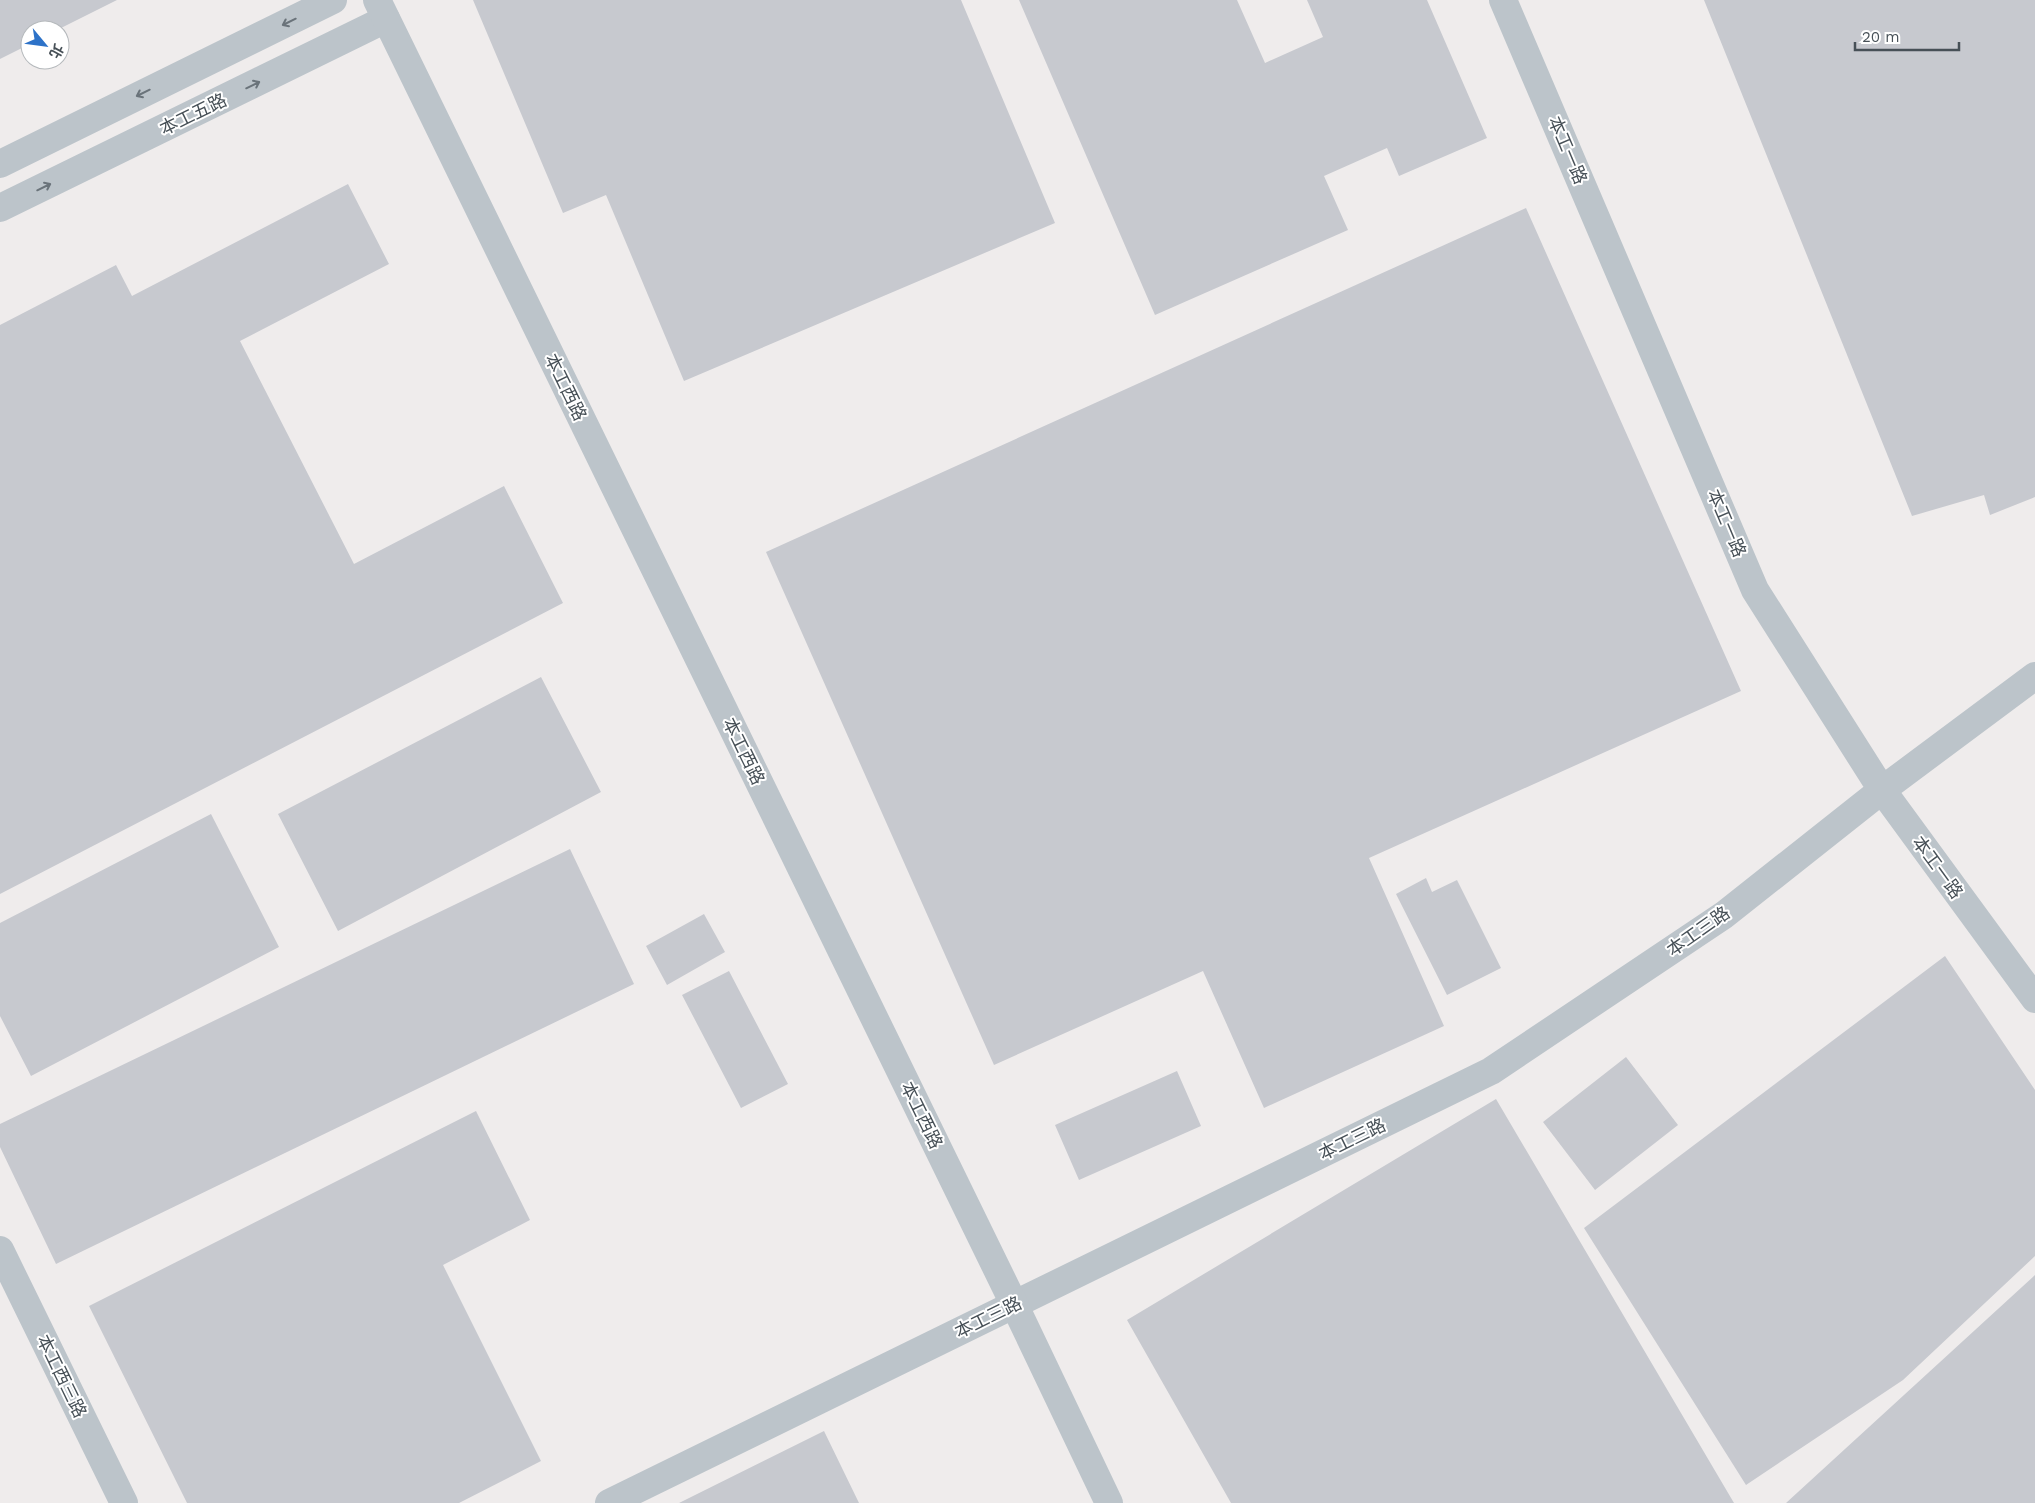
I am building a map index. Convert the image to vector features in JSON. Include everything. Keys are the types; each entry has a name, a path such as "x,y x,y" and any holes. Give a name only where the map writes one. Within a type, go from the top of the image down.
{"street":[{"path":"0,164 333,0"},
{"name":"本工一路","path":"1503,0 1755,590 1882,790 2035,999"},
{"name":"本工五路","path":"0,208 382,10"},
{"name":"本工西路","path":"382,10 1014,1304 1109,1503"},
{"name":"本工三路","path":"609,1503 1491,1071 1724,915 1882,790 2035,676"},
{"name":"本工西三路","path":"0,1250 124,1503"}],"building":[{"path":"0,0 117,0 70,24 70,20 20,20 20,49 0,59"},
{"path":"473,0 961,0 1055,223 684,381 606,195 563,213"},
{"path":"1019,0 1237,0 1265,63 1323,37 1307,0 1427,0 1487,138 1399,176 1387,148 1324,176 1348,230 1155,315"},
{"path":"1704,0 2035,0 2035,497 1990,515 1984,495 1912,516"},
{"path":"348,184 389,264 240,341 354,564 504,486 563,603 0,894 0,325 116,265 132,296"},
{"path":"1526,208 1741,691 1369,858 1444,1026 1264,1108 1203,971 994,1065 766,552"},
{"path":"541,677 601,792 338,931 278,814"},
{"path":"211,814 279,947 31,1076 0,1016 0,923"},
{"path":"570,849 634,984 56,1264 0,1147 0,1124"},
{"path":"1426,878 1432,892 1457,880 1501,968 1447,995 1396,894"},
{"path":"704,914 725,952 667,985 646,946"},
{"path":"1945,956 2035,1090 2035,1256 1903,1380 1746,1485 1584,1228"},
{"path":"729,971 788,1084 741,1108 682,995"},
{"path":"1626,1057 1678,1125 1595,1190 1543,1122"},
{"path":"1177,1071 1201,1126 1079,1180 1055,1125"},
{"path":"1496,1099 1734,1503 1231,1503 1127,1320"},
{"path":"476,1111 530,1220 443,1265 541,1461 459,1503 187,1503 89,1306"},
{"path":"2035,1275 2035,1503 1786,1503"},
{"path":"824,1431 859,1503 679,1503"}]}
